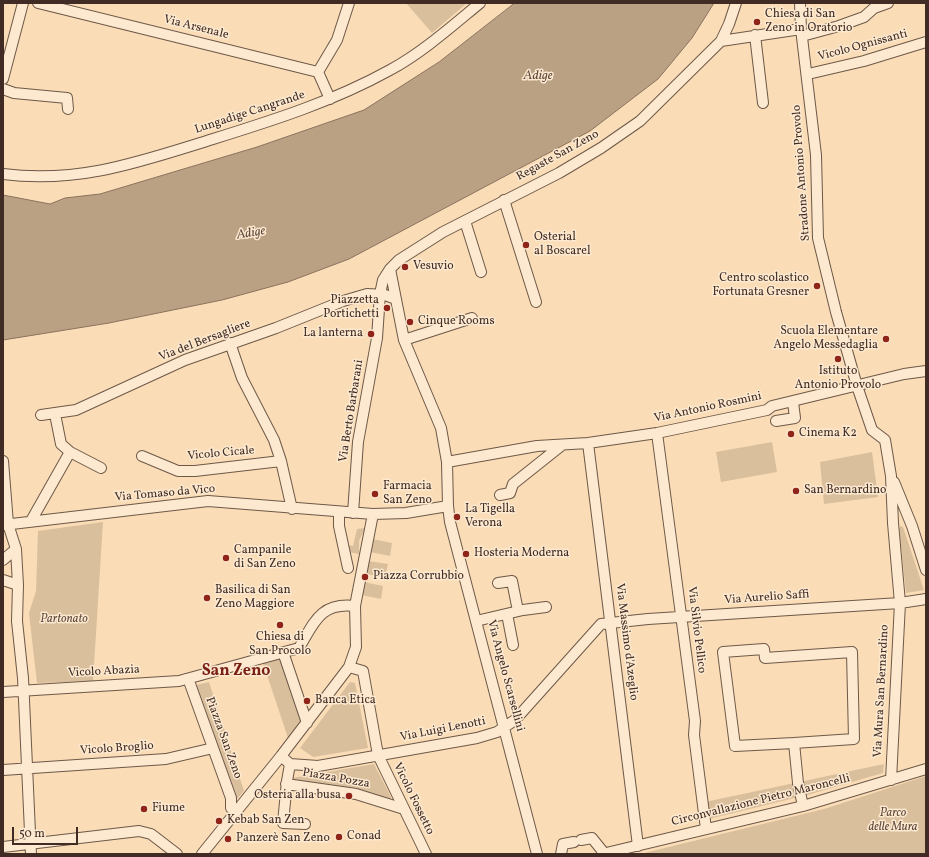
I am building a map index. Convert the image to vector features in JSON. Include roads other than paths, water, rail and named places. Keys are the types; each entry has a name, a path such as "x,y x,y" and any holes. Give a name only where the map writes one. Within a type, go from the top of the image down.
{"street":[{"path":"3,79 23,3"},
{"name":"Via Arsenale","path":"38,3 318,72"},
{"path":"330,99 318,72 337,40 349,3"},
{"name":"Lungadige Cangrande","path":"3,174 28,178 48,178 101,172 294,114 330,99 391,69 426,47 480,3"},
{"name":"Regaste San Zeno","path":"390,270 399,260 465,221 559,173 595,152 640,121 721,41 730,24 736,3"},
{"name":"Stradone Antonio Provolo","path":"800,3 816,155 818,238 836,312 857,386 872,430 885,440 892,476"},
{"path":"721,41 755,34 802,32 852,22 888,3"},
{"path":"755,34 762,103"},
{"name":"Vicolo Ognissanti","path":"808,74 864,61 926,42"},
{"path":"3,89 14,93 67,98 68,109"},
{"path":"504,200 536,302"},
{"path":"465,221 481,272"},
{"path":"390,270 383,280 380,294 396,299"},
{"path":"390,270 404,340 472,318"},
{"name":"Via del Bersagliere","path":"41,415 76,410 185,360 276,328 342,301 367,294 380,294"},
{"name":"Via Berto Barbarani","path":"353,513 358,442 377,338 380,294"},
{"name":"Via Angelo Scarsellini","path":"404,340 441,428 447,462 450,522 504,728 508,736 537,854"},
{"path":"230,343 242,378 274,440 281,461 292,509"},
{"name":"Via Antonio Rosmini","path":"447,462 537,446 562,445 657,433 767,410 772,406 926,371"},
{"path":"776,421 795,418 792,402"},
{"path":"55,414 61,444 70,452 101,468"},
{"name":"Via Silvio Pellico","path":"657,433 695,721 694,742 706,829"},
{"name":"Via Massimo d'Azeglio","path":"588,442 638,846"},
{"path":"500,494 510,493 513,484 562,445"},
{"path":"31,520 70,452"},
{"name":"Vicolo Cicale","path":"142,456 178,471 195,472 281,461"},
{"path":"3,461 5,523 16,550 18,585 17,621 24,690 31,849"},
{"path":"892,476 912,526 926,570"},
{"name":"Via Mura San Bernardino","path":"891,780 900,603 893,523 892,476"},
{"name":"Via Tomaso da Vico","path":"5,523 208,501 353,513"},
{"path":"353,513 406,513 448,506"},
{"path":"339,512 339,526 348,568"},
{"path":"202,854 307,723 349,667 356,647 355,606 373,514"},
{"path":"3,560 16,550"},
{"path":"3,580 18,585"},
{"path":"498,583 512,581 518,611"},
{"name":"Via Aurelio Saffi","path":"610,622 681,616 900,603 926,599"},
{"path":"186,679 299,648 317,616 342,605 355,606"},
{"path":"476,621 518,611 546,607"},
{"path":"507,614 513,645"},
{"name":"Via Luigi Lenotti","path":"378,755 477,738 504,728 515,720 601,624 610,622"},
{"path":"764,649 765,658 852,652 854,739 794,743 735,746 723,652 764,649"},
{"path":"281,653 307,723"},
{"path":"349,667 363,671 378,755"},
{"name":"Vicolo Abazia","path":"3,692 186,679"},
{"name":"Piazza San Zeno","path":"186,679 231,798 231,808"},
{"path":"794,743 798,783 803,806"},
{"name":"Vicolo Broglio","path":"3,770 166,759 209,750"},
{"name":"Piazza Pozza","path":"281,756 290,764 318,766 378,755"},
{"name":"Vicolo Fossetto","path":"378,755 426,854"},
{"name":"Piazza Pozza","path":"290,764 286,784 283,823 305,824"},
{"name":"Circonvallazione Pietro Maroncelli","path":"603,854 803,806 926,769"},
{"name":"Piazza Pozza","path":"286,784 356,794 404,809"},
{"path":"3,847 31,849 139,832 151,834 177,854"},
{"path":"561,854 563,844 592,838 603,854"}],"water":[{"name":"Adige","path":"515,3 714,3 692,38 658,79 590,131 349,259 288,282 222,300 109,323 3,340 3,195 50,204 65,198 100,194 257,147 364,110 439,62"}],"place":[{"name":"Chiesa di San Zeno in Oratorio","path":"757,22"},
{"name":"Osterial al Boscarel","path":"526,245"},
{"name":"Vesuvio","path":"405,267"},
{"name":"Centro scolastico Fortunata Gresner","path":"817,286"},
{"name":"Piazzetta Portichetti","path":"387,308"},
{"name":"Cinque Rooms","path":"410,322"},
{"name":"La lanterna","path":"371,334"},
{"name":"Scuola Elementare Angelo Messedaglia","path":"886,339"},
{"name":"Istituto Antonio Provolo","path":"838,359"},
{"name":"Cinema K2","path":"791,434"},
{"name":"San Bernardino","path":"796,491"},
{"name":"Farmacia San Zeno","path":"375,494"},
{"name":"La Tigella Verona","path":"457,517"},
{"name":"Hosteria Moderna","path":"466,554"},
{"name":"Campanile di San Zeno","path":"226,558"},
{"name":"Piazza Corrubbio","path":"365,577"},
{"name":"Basilica di San Zeno Maggiore","path":"207,598"},
{"name":"Chiesa di San Procolo","path":"280,625"},
{"name":"Banca Etica","path":"307,701"},
{"name":"Osteria alla busa","path":"349,796"},
{"name":"Fiume","path":"144,809"},
{"name":"Kebab San Zen","path":"219,821"},
{"name":"Conad","path":"339,837"},
{"name":"Panzerè San Zeno","path":"228,839"}],"district":[{"name":"San Zeno","path":"236,672"}],"park label":[{"name":"Partonato","path":"64,620"},
{"name":"Parco delle Mura","path":"893,821"}]}
